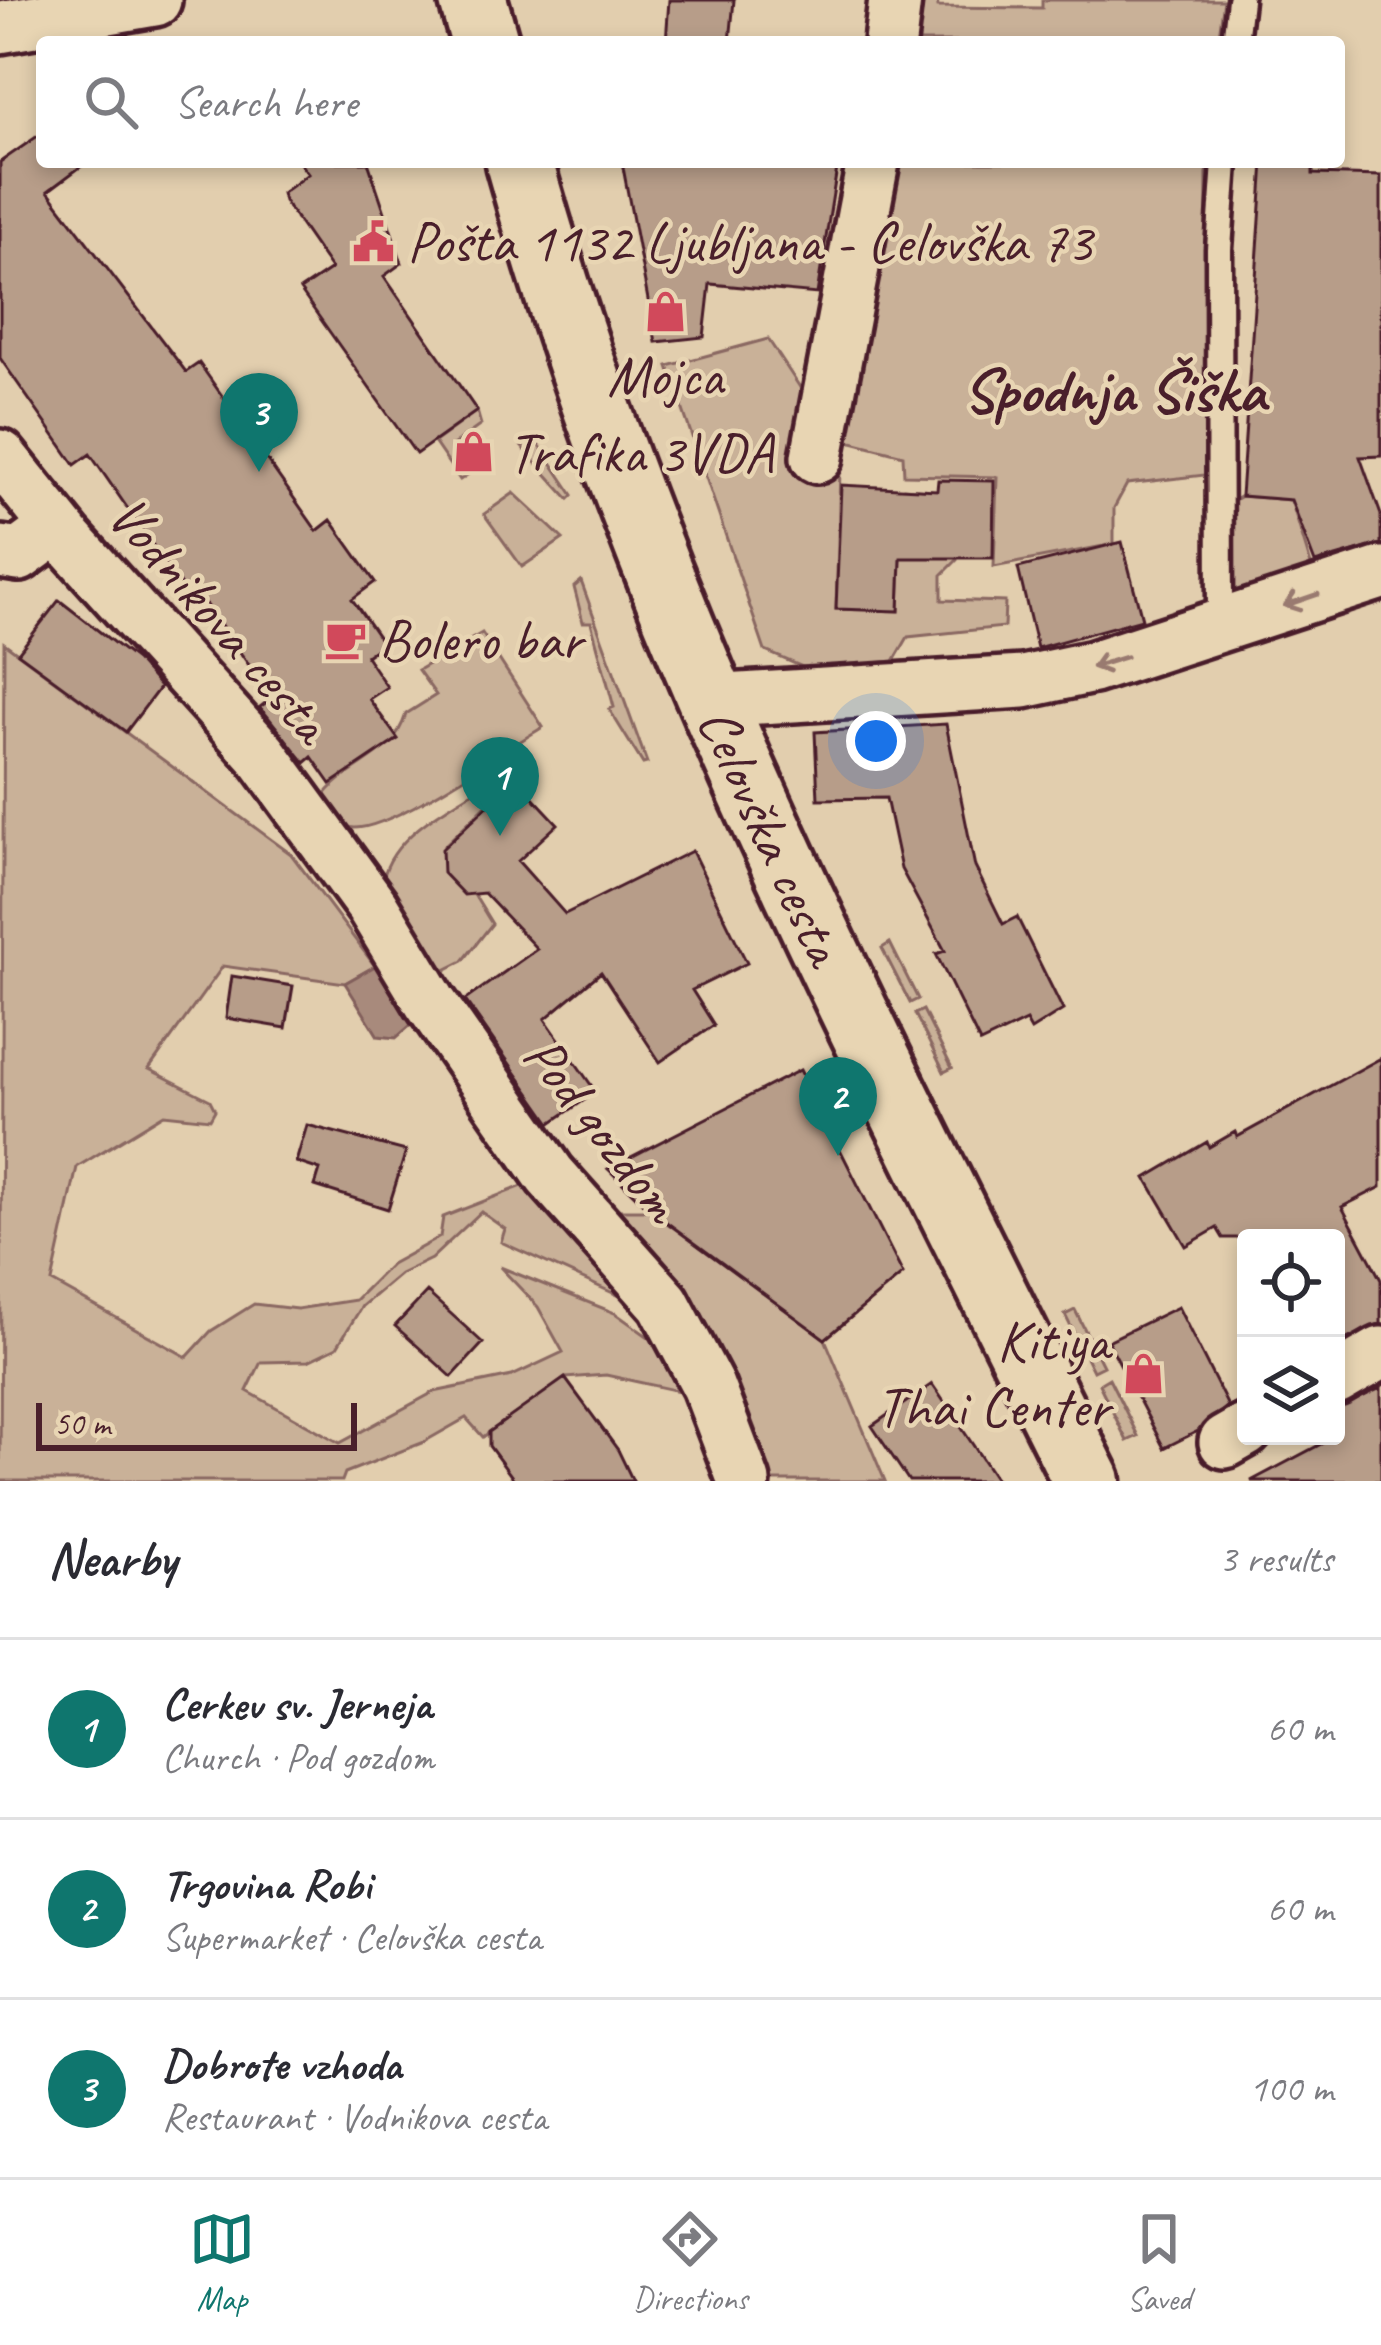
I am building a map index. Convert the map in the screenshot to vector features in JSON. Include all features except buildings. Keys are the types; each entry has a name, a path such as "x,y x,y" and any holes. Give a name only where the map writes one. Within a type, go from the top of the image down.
{"main road":[{"path":"473,0 483,36"},
{"name":"Celovška cesta","path":"521,168 556,297 611,457 709,701 779,858 1087,1481"}],"street":[{"path":"0,27 155,0"},
{"path":"891,36 896,0"},
{"path":"817,457 872,168"},
{"name":"Vodnikova cesta","path":"0,456 57,527 261,754 341,865"},
{"path":"0,552 20,555 57,527"},
{"path":"709,701 1023,682 1093,667 1381,573"},
{"name":"Pod gozdom","path":"341,865 550,1174 664,1303 708,1386 744,1481"},
{"path":"1345,1374 1381,1353"}],"lane":[{"path":"1236,36 1240,0"},
{"path":"1220,627 1219,249 1225,168"}],"shaded area":[{"path":"911,0 937,0 938,7 1042,8 1042,0 1224,0 1219,36 906,36"},
{"path":"885,168 1207,168 1205,475 1127,484 1114,508 1114,544 994,567 997,477 904,475 903,455 840,439"},
{"path":"768,339 805,395 817,457 840,470 836,609 899,611 904,488 929,490 957,516 957,560 942,575 942,600 1005,602 1004,627 908,637 894,661 807,669 765,651 668,366"},
{"path":"477,411 481,425 453,445 470,473 460,480 434,442"},
{"path":"536,440 573,495 569,499 522,447"},
{"path":"514,493 563,539 522,567 484,514"},
{"path":"1241,496 1291,500 1314,575 1232,596 1229,503"},
{"path":"581,581 647,763 643,764 609,709 614,707 591,622 583,622 574,587"},
{"path":"482,633 543,727 396,815 355,828 340,823 320,801 390,742 406,714 436,695 418,670"},
{"path":"4,643 291,854 375,966 345,983 223,966 149,1069 210,1100 215,1110 210,1119 164,1114 77,1167 52,1282 187,1357 211,1331 254,1304 297,1309 355,1300 391,1264 440,1237 443,1217 525,1185 646,1308 501,1242 505,1229 481,1212 431,1259 400,1274 362,1306 337,1347 308,1361 261,1362 247,1391 340,1443 434,1392 512,1376 563,1352 538,1307 500,1267 615,1313 681,1360 693,1394 606,1375 565,1378 483,1437 466,1418 422,1443 345,1473 342,1481 0,1481"},
{"path":"507,771 513,779 444,846 492,924 463,961 437,974 383,880 389,862 416,831"},
{"path":"890,943 918,999 910,1003 882,948"},
{"path":"375,966 411,1025 396,1038 378,1036 345,983"},
{"path":"923,1010 952,1068 944,1072 915,1014"},
{"path":"602,1210 650,1210 825,1339 885,1481 757,1481"},
{"path":"1075,1310 1103,1366 1093,1371 1065,1315"},
{"path":"1109,1378 1138,1436 1127,1441 1099,1384"}],"place":[{"name":"Pošta 1132 Ljubljana - Celovška 73","path":"373,241"},
{"name":"Mojca","path":"665,312"},
{"name":"Trafika 3VDA","path":"474,452"},
{"name":"Dobrote vzhoda","path":"259,472"},
{"name":"Bolero bar","path":"345,639"},
{"name":"Cerkev sv. Jerneja","path":"500,836"},
{"name":"Trgovina Robi","path":"838,1156"},
{"name":"Kitiya Thai Center","path":"1143,1373"}],"district":[{"name":"Spodnja Šiška","path":"1114,389"}]}
